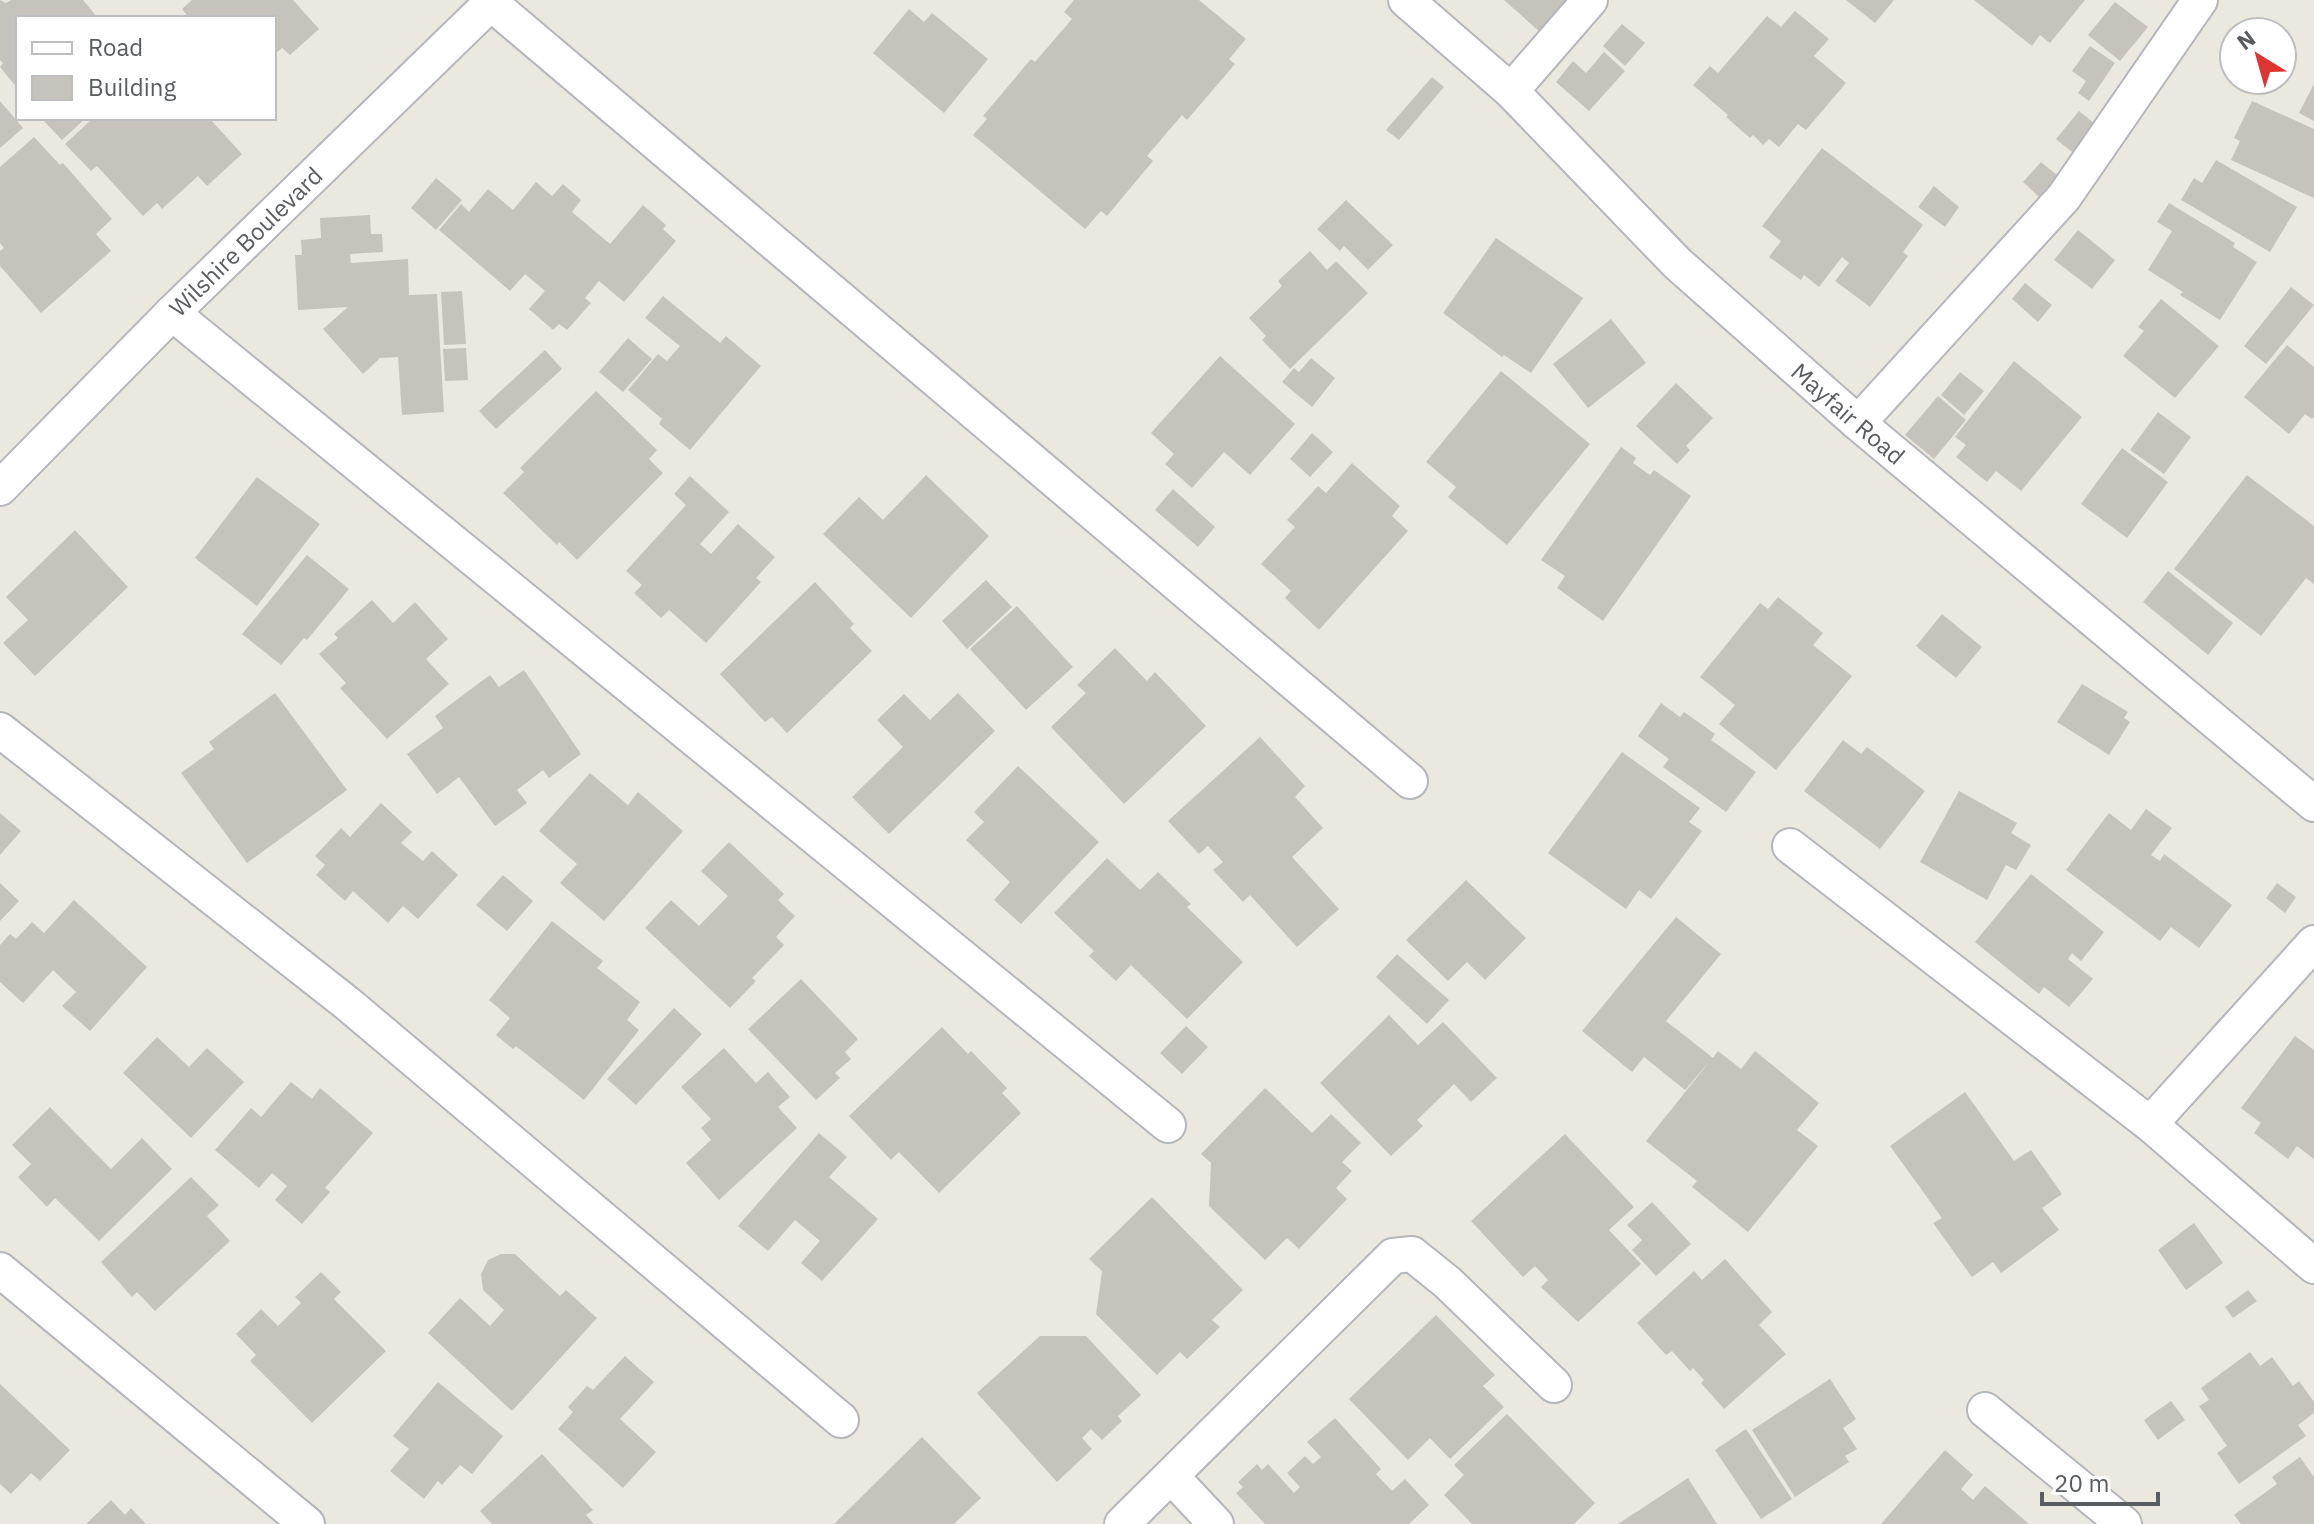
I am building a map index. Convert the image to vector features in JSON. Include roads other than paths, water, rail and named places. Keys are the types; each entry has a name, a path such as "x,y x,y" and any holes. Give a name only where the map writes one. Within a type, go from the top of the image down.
{"street":[{"name":"Mayfair Road","path":"1406,0 1511,91 1677,263 1858,423 2314,804"},
{"path":"1511,91 1590,0"},
{"path":"1858,423 2064,197 2200,0"},
{"path":"493,2 1410,781"},
{"name":"Wilshire Boulevard","path":"0,488 172,313 493,2"},
{"path":"172,313 1168,1125"},
{"path":"0,730 348,1004 841,1420"},
{"path":"1790,846 2150,1124 2314,1266"},
{"path":"2150,1124 2314,943"},
{"path":"1122,1524 1393,1256 1412,1254 1554,1385"},
{"path":"0,1270 307,1524"},
{"path":"1985,1410 2124,1524"},
{"path":"1172,1477 1216,1524"}]}
